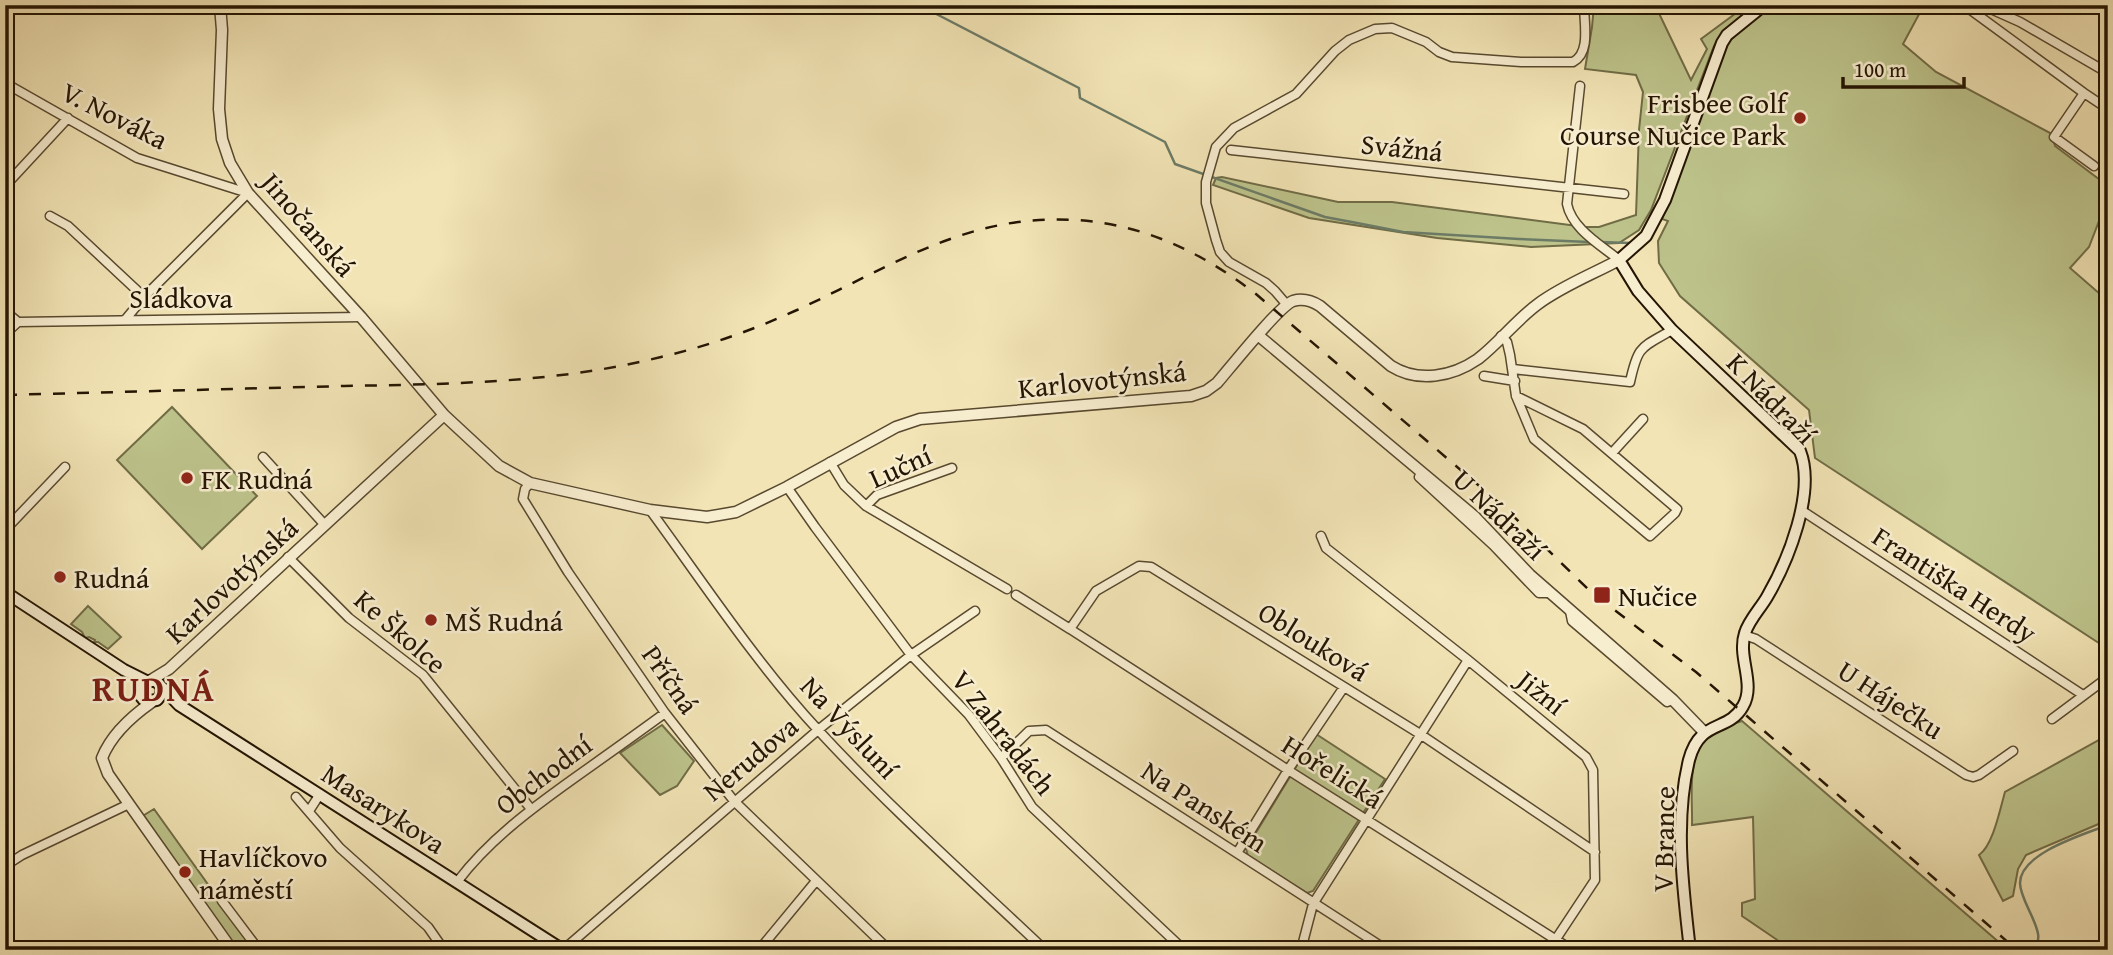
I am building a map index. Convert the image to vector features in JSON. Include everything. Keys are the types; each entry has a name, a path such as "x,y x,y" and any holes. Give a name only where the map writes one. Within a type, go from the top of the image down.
{"main road":[{"path":"1619,260 1646,236 1665,200 1722,43 1727,35 1763,5"},
{"name":"K Nádraží","path":"1619,260 1638,291 1672,330 1800,451 1805,474 1801,510 1776,580 1744,635"},
{"path":"5,592 124,670 157,682 179,705"},
{"path":"1704,732 1735,717 1745,702 1747,678 1742,649 1744,635"},
{"path":"124,670 144,701 179,705"},
{"path":"139,693 140,687 148,680"},
{"path":"154,702 160,696 161,688"},
{"name":"Masarykova","path":"179,705 563,950"},
{"name":"V Brance","path":"1690,950 1683,871 1682,811 1690,757 1704,732"}],"street":[{"name":"Jinočanská","path":"220,5 222,30 219,109 222,139 230,163 248,193 361,317 444,415"},
{"path":"1580,86 1567,204 1569,214 1619,260 1539,303 1477,359 1453,371 1436,375 1404,374 1315,303 1298,300 1287,305 1275,291 1220,252 1206,203 1206,182 1216,147 1234,128 1296,94 1335,51 1349,40 1375,29 1392,28 1426,42 1439,52 1452,57 1521,62 1573,62 1584,50 1584,5"},
{"path":"1964,5 2108,108"},
{"path":"1982,5 2020,22 2108,73"},
{"name":"V. Nováka","path":"7,86 137,158 248,193"},
{"path":"2084,93 2053,137 2094,166"},
{"path":"5,186 68,118"},
{"name":"Svážná","path":"1231,150 1624,194"},
{"path":"125,320 144,297 248,193"},
{"path":"50,216 68,226 144,297"},
{"name":"Karlovotýnská","path":"169,669 444,415 499,466 530,482 650,510 707,517 736,512 787,487 895,426 920,419 1191,396 1206,391 1217,383 1287,305"},
{"path":"5,311 18,322 5,334"},
{"name":"Sládkova","path":"18,322 361,317"},
{"path":"1513,369 1630,382 1635,357 1643,347 1672,330"},
{"name":"U Nádraží","path":"1259,336 1474,516 1549,593 1673,700 1704,732"},
{"path":"1501,336 1507,342 1516,396 1534,439 1650,536 1677,509 1583,429 1516,396"},
{"path":"1484,376 1515,381"},
{"path":"1612,453 1643,419"},
{"name":"Karlovotýnská","path":"263,457 324,524"},
{"path":"830,463 844,485 866,506 1007,589"},
{"path":"5,530 65,467"},
{"name":"Luční","path":"866,506 877,495 952,468"},
{"name":"Příčná","path":"530,482 523,499 568,572 665,713 734,801 889,950"},
{"name":"V Zahradách","path":"787,487 911,655 969,715 1001,758 1032,807 1184,950"},
{"name":"Na Výsluní","path":"650,510 759,659 818,730 883,796 1045,950"},
{"name":"Františka Herdy","path":"1801,510 2083,695"},
{"name":"Jižní","path":"1321,536 1326,548 1586,757 1593,770 1595,880 1556,939"},
{"name":"Ke Školce","path":"288,557 349,618 423,675 531,809"},
{"name":"Oblouková","path":"1070,629 1096,591 1139,566 1152,566 1420,734 1595,852"},
{"path":"1016,594 1070,629"},
{"name":"Nerudova","path":"563,950 818,730 911,655 975,611"},
{"name":"Hořelická","path":"1070,629 1572,950"},
{"name":"U Háječku","path":"1744,635 1756,639 1966,775 1979,775 2013,751"},
{"path":"1301,950 1313,904 1468,660"},
{"path":"148,680 169,669"},
{"path":"161,688 169,669"},
{"path":"2052,719 2107,678"},
{"path":"1237,853 1344,688"},
{"path":"136,713 139,693"},
{"path":"154,702 136,713 107,746 102,758 108,774 232,950"},
{"name":"Obchodní","path":"457,882 489,846 531,809 665,713"},
{"name":"Na Panském","path":"1001,758 1029,731 1046,730 1387,950"},
{"path":"309,811 320,794"},
{"path":"296,797 340,848 428,927 444,950"},
{"path":"5,866 22,855 129,804"},
{"path":"772,950 762,946 816,881"},
{"path":"222,901 259,950"}],"green space":[{"path":"1594,5 1655,5 1691,80 1707,49 1701,39 1747,5 1756,5 1723,32 1714,46 1651,210 1639,230 1619,243 1531,247 1437,238 1309,218 1213,185 1216,178 1222,177 1338,202 1392,202 1585,227 1599,227 1636,215 1643,92 1636,75 1585,69"},
{"path":"1773,5 1924,5 1903,44 1936,72 2052,134 2055,146 2108,186 2108,200 2099,212 2099,221 2089,247 2070,268 2108,301 2108,649 1815,458 1809,410 1680,296 1659,263 1658,241 1668,221 1662,219 1728,43"},
{"name":"FK Rudná","path":"172,407 257,496 202,549 117,460"},
{"path":"88,606 121,637 108,649 89,637 85,638 82,632 71,624"},
{"path":"1742,721 2008,950 1792,950 1742,916 1742,903 1755,899 1753,817 1692,825 1692,776 1697,753 1711,734"},
{"path":"662,725 694,761 677,786 660,795 620,753"},
{"path":"1316,734 1385,779 1313,891 1307,893 1248,856 1246,849"},
{"path":"2108,735 2108,820 2026,855 2018,869 2013,896 2003,901 1979,855 1992,836 2005,792"},
{"path":"154,809 255,950 234,950 141,817"}],"waterway":[{"path":"919,5 1079,88 1080,98 1165,142 1175,164 1325,217 1403,232 1589,242"},
{"path":"1600,242 1631,243"},
{"path":"2035,950 2038,934 2021,892 2023,872 2055,846 2108,825"}],"railway":[{"path":"5,395 464,383 583,372 661,357 730,337 797,310 914,253 975,231 1039,220 1099,222 1127,228 1181,247 1256,294 1506,509 1592,593 1696,672 2017,950"}],"place":[{"name":"Frisbee Golf Course Nučice Park","path":"1800,118"},
{"name":"FK Rudná","path":"187,478"},
{"name":"Rudná","path":"60,577"},
{"name":"Nučice","path":"1602,595"},
{"name":"MŠ Rudná","path":"431,620"},
{"name":"Havlíčkovo náměstí","path":"185,872"}],"district":[{"name":"RUDNÁ","path":"154,688"}]}
